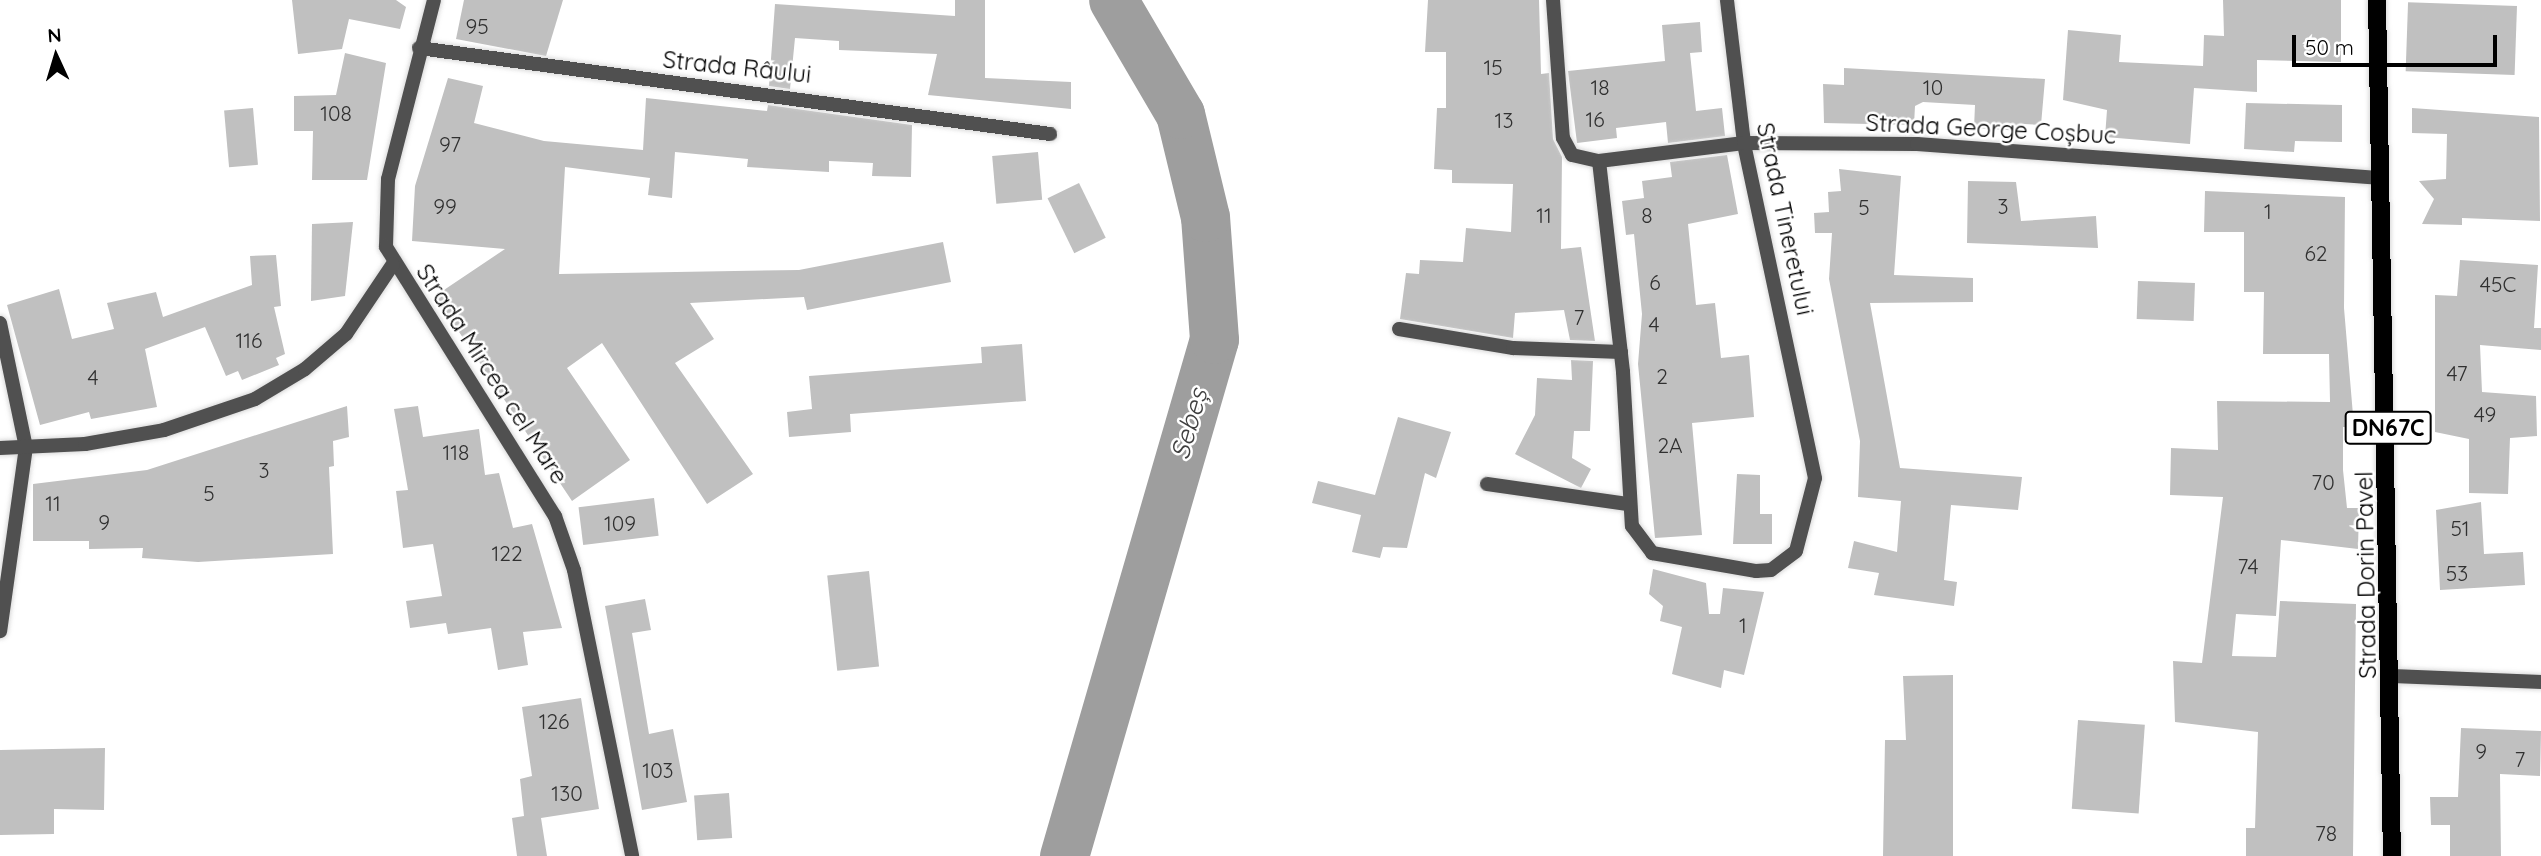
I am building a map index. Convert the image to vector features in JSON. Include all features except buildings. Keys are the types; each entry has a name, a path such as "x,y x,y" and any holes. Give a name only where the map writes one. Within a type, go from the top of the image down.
{"main road":[{"name":"Strada Dorin Pavel","path":"2377,0 2393,676 2392,856"}],"street":[{"name":"Strada Mircea cel Mare","path":"434,0 419,48 388,179 384,218 393,264 540,482 555,516 574,570 632,856"},
{"path":"1553,0 1563,138 1572,155 1599,161"},
{"name":"Strada Tineretului","path":"1599,161 1621,352 1628,504 1641,545 1652,553 1771,570 1796,551 1810,513 1812,445 1744,143 1727,0"},
{"name":"Strada Râului","path":"419,48 1050,134"},
{"name":"Strada George Coșbuc","path":"1599,161 1744,143 1917,144 2382,178"},
{"path":"0,448 164,430 255,399 305,369 346,334 393,264"},
{"path":"0,323 26,447 0,631"},
{"path":"1399,329 1513,348 1621,352"},
{"path":"1487,484 1628,504"},
{"path":"2393,676 2541,682"}],"waterway":[{"name":"Sebeș","path":"1064,856 1214,339 1205,217 1180,114 1113,0"}]}
